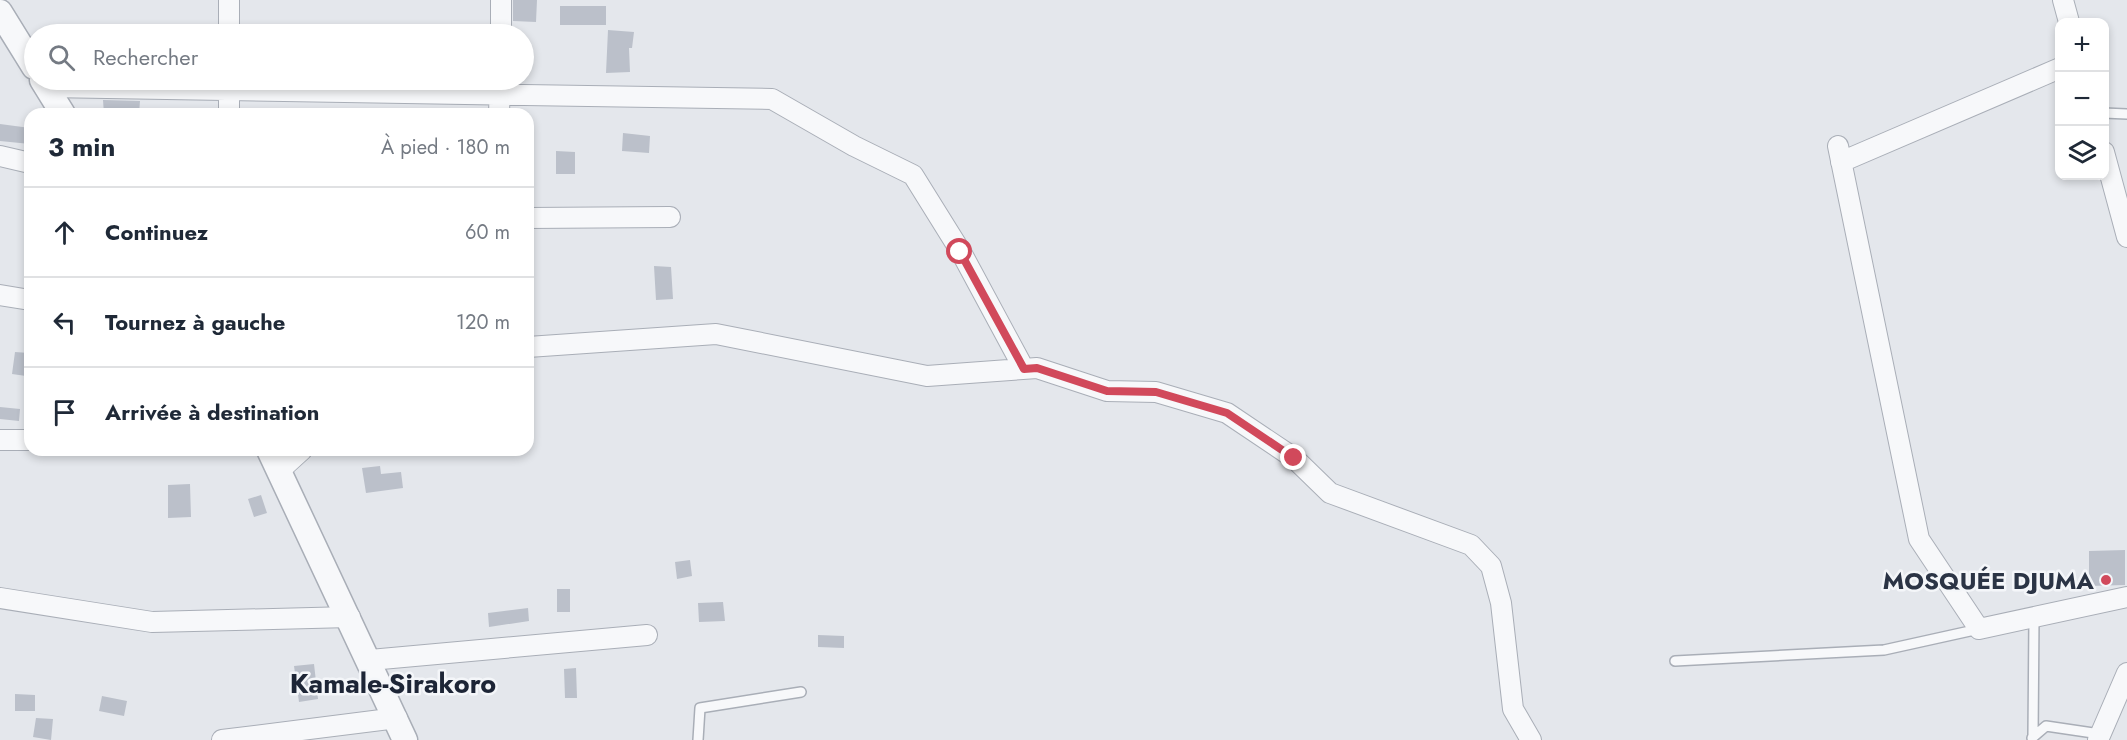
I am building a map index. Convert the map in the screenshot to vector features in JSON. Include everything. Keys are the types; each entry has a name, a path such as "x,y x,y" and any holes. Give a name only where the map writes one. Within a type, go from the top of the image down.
{"street":[{"path":"229,0 229,24"},
{"path":"501,0 501,24"},
{"path":"2063,0 2068,18"},
{"path":"0,12 24,51"},
{"path":"2055,70 1839,154 1919,539 1979,629 2127,597"},
{"path":"534,88 772,99 854,146 913,175 960,252 1024,369"},
{"path":"48,90 59,108"},
{"path":"229,90 229,108"},
{"path":"499,108 500,90"},
{"path":"0,156 24,161"},
{"path":"2109,170 2127,237"},
{"path":"534,218 670,217"},
{"path":"0,295 24,299"},
{"path":"534,347 716,334 927,376 1037,368 1107,391 1156,392 1227,413 1294,458 1330,493 1471,545 1491,566 1501,603 1513,709 1531,740"},
{"path":"0,440 24,440"},
{"path":"222,740 401,729 274,460"},
{"path":"0,598 152,622 350,617"},
{"path":"370,660 647,635"},
{"path":"2099,737 2127,673"}],"lane":[{"path":"2109,113 2127,114"},
{"path":"2031,738 2034,617"},
{"path":"1675,661 1884,650 1979,629"},
{"path":"698,740 700,708 801,692"},
{"path":"2031,738 2046,726 2099,737"}],"building":[{"path":"513,0 537,0 536,22 513,21"},
{"path":"560,6 606,6 606,25 560,25"},
{"path":"608,30 634,32 632,48 629,48 630,72 606,73"},
{"path":"103,100 140,101 139,108 104,108"},
{"path":"0,124 24,127 24,143 0,141"},
{"path":"623,133 650,136 649,153 622,151"},
{"path":"556,151 575,152 575,174 556,174"},
{"path":"654,266 671,267 673,299 656,300"},
{"path":"15,352 24,353 24,376 12,374"},
{"path":"0,407 20,409 19,421 0,419"},
{"path":"380,466 381,474 401,472 403,488 366,493 362,468"},
{"path":"190,484 191,517 168,518 168,485"},
{"path":"261,495 267,513 254,517 248,499"},
{"path":"2125,550 2125,585 2089,586 2089,551"},
{"path":"690,560 692,576 677,579 675,562"},
{"path":"557,589 570,589 570,612 557,612"},
{"path":"723,602 725,621 699,622 698,603"},
{"path":"528,608 529,621 489,627 488,613"},
{"path":"818,635 844,636 844,648 818,647"},
{"path":"314,664 318,699 299,702 294,666"},
{"path":"576,668 577,698 565,698 564,669"},
{"path":"15,694 35,695 35,711 15,711"},
{"path":"102,696 127,701 124,716 99,711"},
{"path":"36,718 53,719 51,740 33,737"}],"place":[{"name":"MOSQUÉE DJUMA","path":"2106,580"}],"district":[{"name":"Kamale-Sirakoro","path":"393,683"}],"route":[{"path":"960,252 1024,369 1037,368 1107,391 1156,392 1227,413 1294,458"}]}
